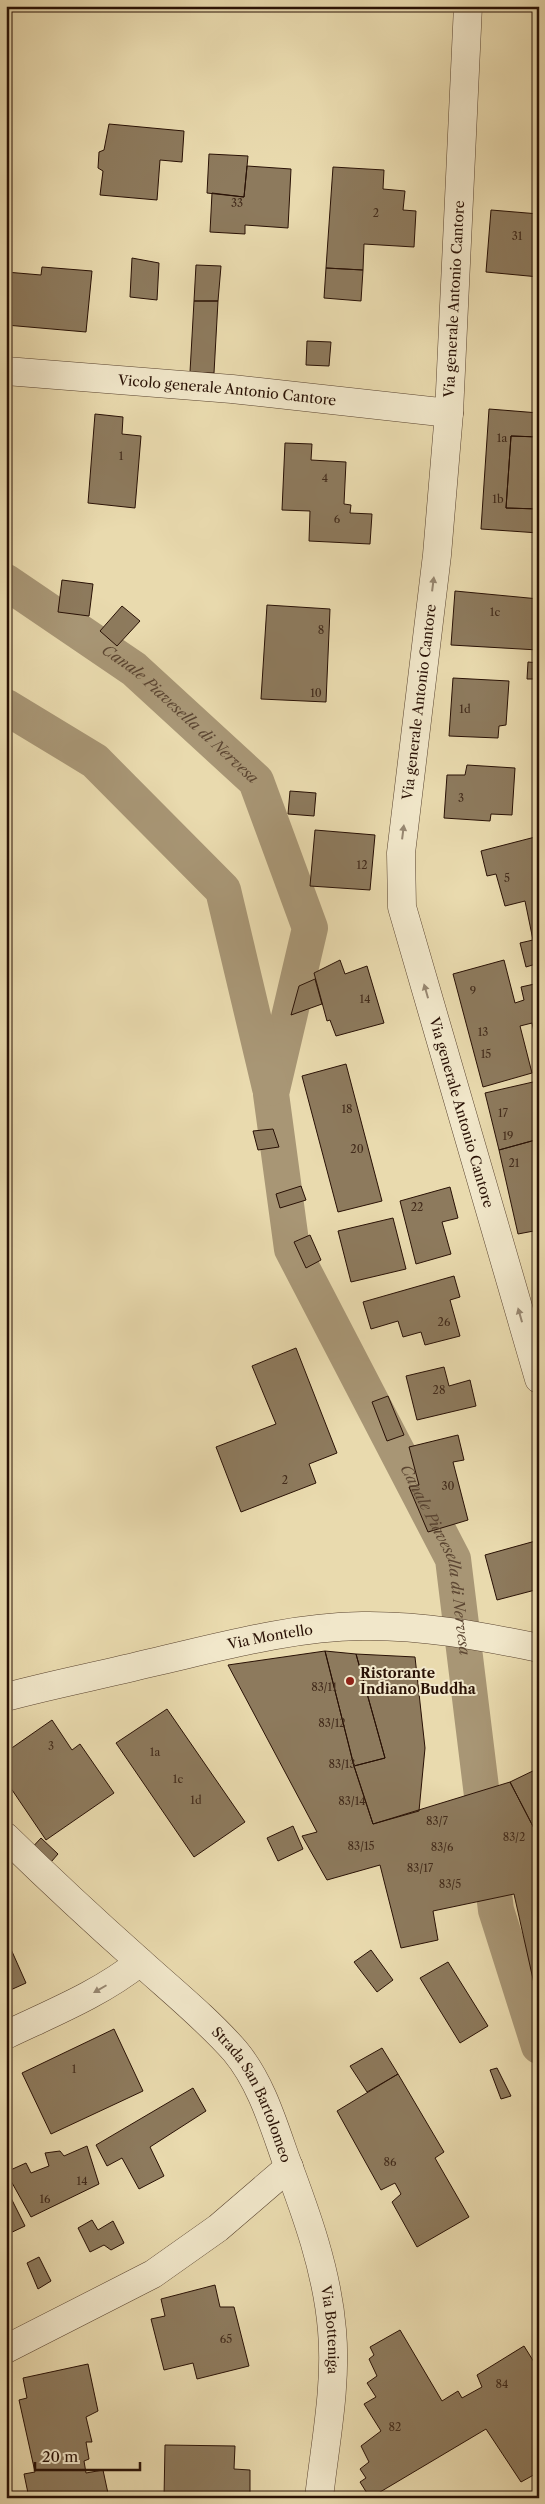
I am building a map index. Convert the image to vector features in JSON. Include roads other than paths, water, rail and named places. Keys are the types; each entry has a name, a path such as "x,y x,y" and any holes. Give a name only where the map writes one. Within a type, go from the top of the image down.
{"street":[{"name":"Via generale Antonio Cantore","path":"468,6 449,414 437,555 401,853 402,907 539,1379"},
{"name":"Vicolo generale Antonio Cantore","path":"6,371 232,390 449,414"},
{"name":"Via Montello","path":"6,1697 260,1638 307,1630 362,1626 419,1628 539,1648"},
{"name":"Strada San Bartolomeo","path":"6,1837 64,1894 212,2027 236,2052 250,2073 265,2102 289,2167 218,2228 153,2274 6,2349"},
{"path":"6,2035 88,1996 122,1977 140,1962"},
{"name":"Via Botteniga","path":"289,2167 311,2230 324,2279 332,2331 331,2393 319,2498"}],"waterway":[{"name":"Canale Piavesella di Nervesa","path":"6,582 134,669 256,781 310,928 271,1094 292,1249 453,1559 496,1910 539,2046"},
{"name":"Canale Piavesella di Nervesa","path":"6,707 95,761 223,890 270,1088"}],"place":[{"name":"Ristorante Indiano Buddha","path":"350,1681"}]}
